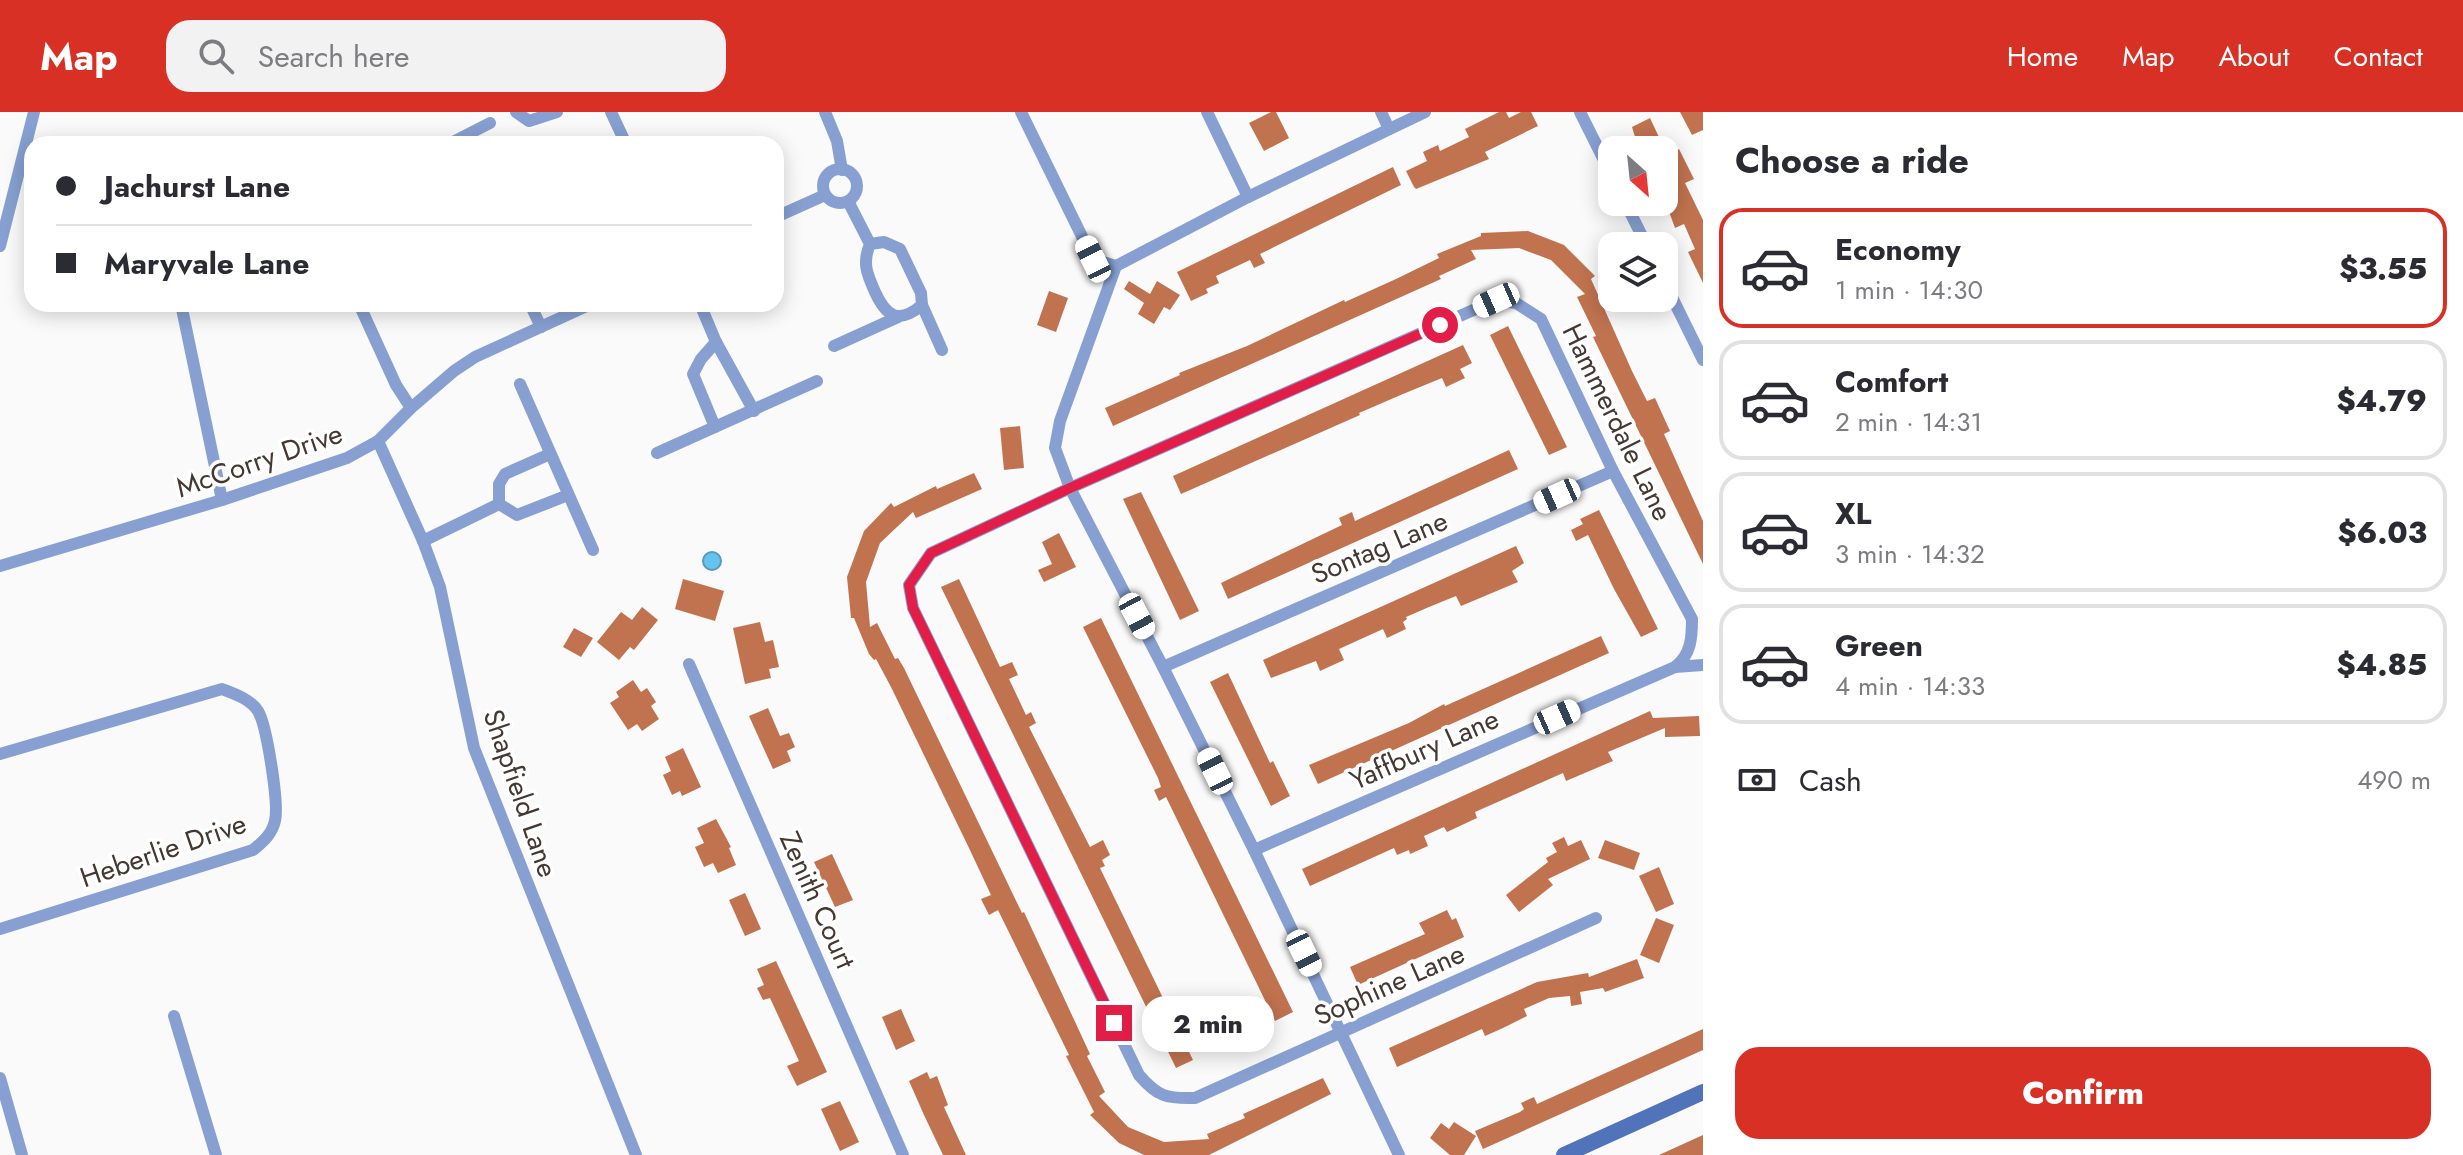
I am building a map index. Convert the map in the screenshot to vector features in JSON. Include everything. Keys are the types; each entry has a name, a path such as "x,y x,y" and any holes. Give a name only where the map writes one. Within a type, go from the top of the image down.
{"main road":[{"path":"1564,1155 1703,1092"}],"street":[{"path":"28,136 34,112"},
{"path":"516,112 529,121 557,112"},
{"path":"611,112 622,136"},
{"path":"825,112 837,141 842,170"},
{"path":"1021,112 1093,259 1116,266"},
{"path":"1207,112 1248,197"},
{"path":"1381,112 1389,129"},
{"path":"1399,1155 1254,850 1070,488 1055,448 1060,421 1116,266 1248,197 1425,112"},
{"path":"1580,112 1598,148"},
{"path":"466,136 490,123"},
{"path":"0,246 24,151"},
{"path":"842,170 850,172 856,182 855,193 848,201 833,202 825,195 825,179 833,171 842,170"},
{"path":"17,179 24,180"},
{"path":"784,213 825,195"},
{"path":"848,201 870,244"},
{"path":"870,244 884,242 900,249 921,293 922,305 942,350"},
{"path":"870,244 865,255 865,270 883,310 898,317"},
{"name":"Hammerdale Lane","path":"1070,488 1496,300 1516,303 1541,319 1613,471 1696,615 1692,619 1692,643 1675,667"},
{"path":"834,346 911,314 922,305"},
{"path":"1678,309 1703,360"},
{"path":"183,312 222,500"},
{"path":"363,312 396,385 411,408"},
{"path":"534,312 541,327"},
{"name":"McCorry Drive","path":"0,566 222,500 347,458 378,441 411,408 475,357 574,312"},
{"path":"703,312 716,342 754,411"},
{"path":"715,427 693,374 716,342"},
{"path":"657,453 817,381"},
{"path":"520,384 593,550"},
{"name":"Shapfield Lane","path":"378,441 440,587 474,748 636,1155"},
{"path":"499,504 499,484 505,474 550,454"},
{"name":"Sontag Lane","path":"1163,667 1613,471"},
{"name":"Sophine Lane","path":"1070,488 931,553 909,585 913,608 1139,1075 1155,1093 1177,1099 1195,1098 1596,918"},
{"path":"499,504 517,515 568,495"},
{"path":"423,541 499,504"},
{"name":"Zenith Court","path":"689,664 903,1155"},
{"path":"1675,667 1703,665"},
{"name":"Yaffbury Lane","path":"1254,850 1675,667"},
{"name":"Heberlie Drive","path":"0,754 222,689 242,697 259,712 273,770 276,820 268,837 253,850 0,929"},
{"path":"174,1016 216,1155"},
{"path":"0,1078 22,1155"}],"water":[{"path":"712,552 721,561 712,570 703,561"}],"building":[{"path":"1276,112 1289,138 1264,151 1249,123"},
{"path":"1499,112 1506,112 1509,118 1521,112 1531,112 1538,126 1485,152 1489,159 1416,189 1414,187 1406,171 1427,161 1423,152 1438,145 1440,151 1469,137 1465,129"},
{"path":"1680,112 1703,112 1703,130 1692,135"},
{"path":"1650,118 1658,136 1635,136 1632,127"},
{"path":"1678,149 1694,179 1685,183 1703,220 1703,283 1688,252 1695,249 1684,224 1675,228 1671,216 1678,216"},
{"path":"1393,167 1401,185 1260,254 1265,263 1254,268 1250,260 1216,276 1219,283 1206,289 1208,293 1191,301 1177,272"},
{"path":"1528,231 1564,245 1595,276 1591,279 1598,295 1598,312 1606,312 1647,401 1655,398 1670,431 1664,434 1703,521 1703,564 1593,337 1596,336 1577,297 1585,294 1551,260 1519,248 1471,250 1476,259 1439,276 1441,279 1113,426 1105,408 1396,279 1439,258 1437,254 1481,236 1481,233"},
{"path":"1129,281 1150,294 1157,281 1180,295 1170,310 1164,307 1154,324 1138,314 1144,303 1124,289"},
{"path":"1049,291 1068,298 1056,332 1037,325"},
{"path":"1508,326 1567,447 1549,455 1490,335"},
{"path":"1463,345 1472,363 1460,369 1465,378 1446,387 1442,378 1181,494 1173,476"},
{"path":"1020,426 1024,468 1004,470 1000,428"},
{"path":"1509,450 1518,469 1228,599 1221,583 1342,525 1339,518 1352,512 1355,521"},
{"path":"974,473 982,489 916,518 913,512 880,543 866,582 870,627 877,623 895,659 898,658 904,668 1024,912 1090,1054 1087,1056 1105,1092 1099,1096 1128,1127 1164,1142 1209,1139 1207,1134 1245,1118 1243,1114 1323,1078 1331,1094 1209,1155 1144,1155 1119,1143 1090,1115 1094,1112 1066,1056 1069,1055 998,910 989,915 981,899 991,895 891,687 876,659 869,654 854,618 851,618 847,577 864,531 891,503 894,507 936,486 937,489"},
{"path":"1141,492 1199,611 1180,620 1123,499"},
{"path":"1599,510 1658,629 1641,637 1588,535 1576,541 1571,530 1583,524 1580,519"},
{"path":"1059,533 1076,567 1044,582 1038,570 1052,564 1042,542"},
{"path":"1516,546 1524,563 1512,571 1518,582 1461,606 1456,596 1406,617 1403,622 1406,629 1387,638 1383,629 1339,649 1344,660 1320,671 1316,661 1271,678 1263,660"},
{"path":"683,579 724,591 715,621 675,609"},
{"path":"959,579 1000,667 1012,662 1018,675 1009,679 1026,715 1031,712 1036,723 1029,727 1090,847 1103,840 1110,855 1102,860 1105,866 1100,868 1193,1060 1176,1068 941,587"},
{"path":"642,607 658,620 634,650 630,647 619,660 597,642 621,612 632,620"},
{"path":"1101,618 1293,1012 1275,1021 1166,797 1159,801 1154,790 1161,787 1158,778 1083,627"},
{"path":"760,622 765,642 773,640 779,667 769,669 771,678 745,684 733,628"},
{"path":"574,628 593,638 581,657 563,647"},
{"path":"1601,636 1609,653 1318,784 1309,765"},
{"path":"1228,673 1270,763 1273,761 1290,796 1271,806 1210,682"},
{"path":"633,680 641,692 647,688 656,702 651,706 659,719 642,731 637,724 628,730 610,703 619,697 616,692"},
{"path":"768,708 780,736 789,733 795,747 787,751 791,761 773,769 749,716"},
{"path":"1650,711 1653,718 1699,716 1700,736 1665,737 1665,728 1608,752 1613,761 1566,781 1563,773 1475,812 1477,818 1447,832 1444,827 1424,836 1428,846 1410,854 1409,850 1397,855 1394,848 1310,886 1302,869"},
{"path":"683,748 701,787 682,796 680,791 672,795 663,775 671,771 665,757"},
{"path":"716,819 731,847 736,865 718,873 713,863 704,867 695,847 704,843 697,828"},
{"path":"1564,837 1568,846 1581,840 1590,859 1548,879 1553,885 1519,912 1506,895 1548,862 1546,858 1557,852 1552,843"},
{"path":"1605,840 1640,853 1634,870 1598,858"},
{"path":"832,854 853,900 835,907 814,862"},
{"path":"1659,867 1674,904 1656,912 1639,876"},
{"path":"745,893 761,929 745,936 729,900"},
{"path":"1447,910 1452,920 1456,918 1464,937 1358,985 1350,967 1425,934 1419,923"},
{"path":"1656,918 1674,925 1659,963 1640,955"},
{"path":"1637,959 1644,978 1605,992 1603,988 1580,992 1582,1004 1571,1006 1570,996 1549,998 1524,1009 1527,1016 1503,1028 1485,1036 1482,1029 1397,1067 1389,1048 1537,982 1588,973 1589,977"},
{"path":"776,961 827,1072 797,1086 787,1066 799,1061 770,998 763,1000 757,988 764,985 757,969"},
{"path":"901,1009 915,1041 896,1050 882,1017"},
{"path":"1703,1029 1703,1050 1483,1149 1475,1131 1520,1112 1524,1109 1521,1103 1534,1097 1537,1104"},
{"path":"927,1072 930,1079 937,1076 948,1105 944,1107 966,1155 943,1155 924,1115 909,1081"},
{"path":"840,1101 859,1142 840,1151 821,1109"},
{"path":"1454,1122 1476,1136 1464,1155 1450,1155 1430,1138 1441,1123 1449,1129"},
{"path":"1703,1135 1703,1155 1659,1155"}],"route":[{"path":"1114,1023 913,608 909,585 931,553 1070,488 1440,325"}]}
